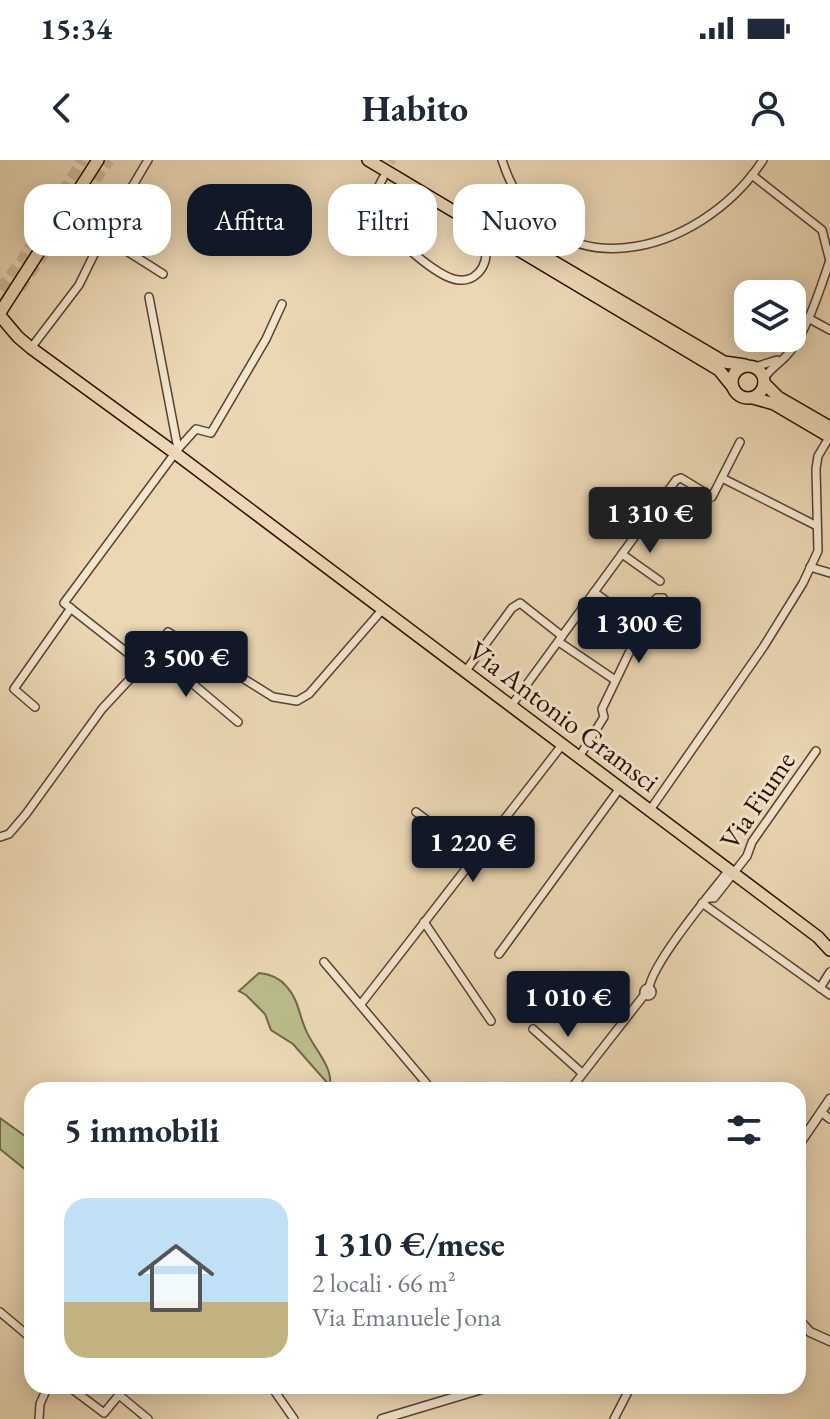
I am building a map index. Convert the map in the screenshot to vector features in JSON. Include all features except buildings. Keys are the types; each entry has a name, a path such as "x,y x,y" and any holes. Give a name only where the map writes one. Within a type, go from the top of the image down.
{"main road":[{"path":"0,299 89,160"},
{"path":"1,319 98,160"},
{"path":"368,160 719,370 738,395 752,398 766,388"},
{"path":"382,160 724,362 750,366 766,388 830,436"},
{"name":"Via Antonio Gramsci","path":"1,319 31,348 176,451 382,610 824,940 830,950"},
{"path":"732,386 732,376 750,366"},
{"path":"766,388 830,427"}],"street":[{"path":"134,184 148,160"},
{"path":"502,160 518,194 540,221 572,240 608,249 636,248 676,236 713,214 763,160"},
{"path":"750,366 786,356 808,318 830,260 828,231 752,175"},
{"path":"383,178 375,195 375,204 389,230 440,273 460,280 468,279 484,265 487,254 484,243 442,205"},
{"path":"31,348 79,285 93,256"},
{"path":"135,256 163,274"},
{"path":"149,297 176,451"},
{"path":"35,707 14,689 67,606 176,451 196,429 211,433 266,339 282,304"},
{"path":"808,318 830,330"},
{"path":"766,388 782,358"},
{"path":"650,810 771,636 793,602 818,551 816,469 818,456 830,436"},
{"path":"511,706 678,478 710,497 718,488 740,442"},
{"path":"722,478 817,526"},
{"path":"622,554 660,581"},
{"path":"810,567 830,573"},
{"path":"594,592 641,626"},
{"path":"579,757 604,717 602,709 657,598 663,598 664,606"},
{"path":"465,672 512,608 520,603 560,639 615,680"},
{"path":"67,606 143,665"},
{"path":"0,837 9,834 19,823 102,709 155,652 168,632 273,697 297,701 309,694 382,610"},
{"path":"155,652 238,722"},
{"path":"361,1004 562,745"},
{"name":"Via Fiume","path":"576,1082 647,991 704,900 747,856 752,842 816,751"},
{"path":"499,954 620,788"},
{"path":"416,812 475,856"},
{"path":"704,900 830,995"},
{"path":"424,922 491,1021"},
{"path":"324,962 425,1082"},
{"path":"820,988 830,972"},
{"path":"533,1029 582,1073"},
{"path":"806,1134 830,1099"},
{"path":"821,1112 830,1119"},
{"path":"0,1312 24,1332"},
{"path":"806,1328 830,1341"},
{"path":"39,1419 44,1394"},
{"path":"79,1394 104,1413 119,1395 148,1419"},
{"path":"277,1394 294,1419"},
{"path":"382,1419 464,1394"},
{"path":"614,1419 627,1394"}],"green space":[{"path":"259,973 271,975 284,984 296,1002 308,1035 328,1071 330,1082 326,1082 293,1044 271,1030 265,1014 239,991"},
{"path":"0,1118 24,1135 24,1168 0,1149"}],"tunnel":[{"path":"0,289 23,259 82,160"},
{"path":"20,288 109,160"},
{"path":"386,172 393,160"}]}
